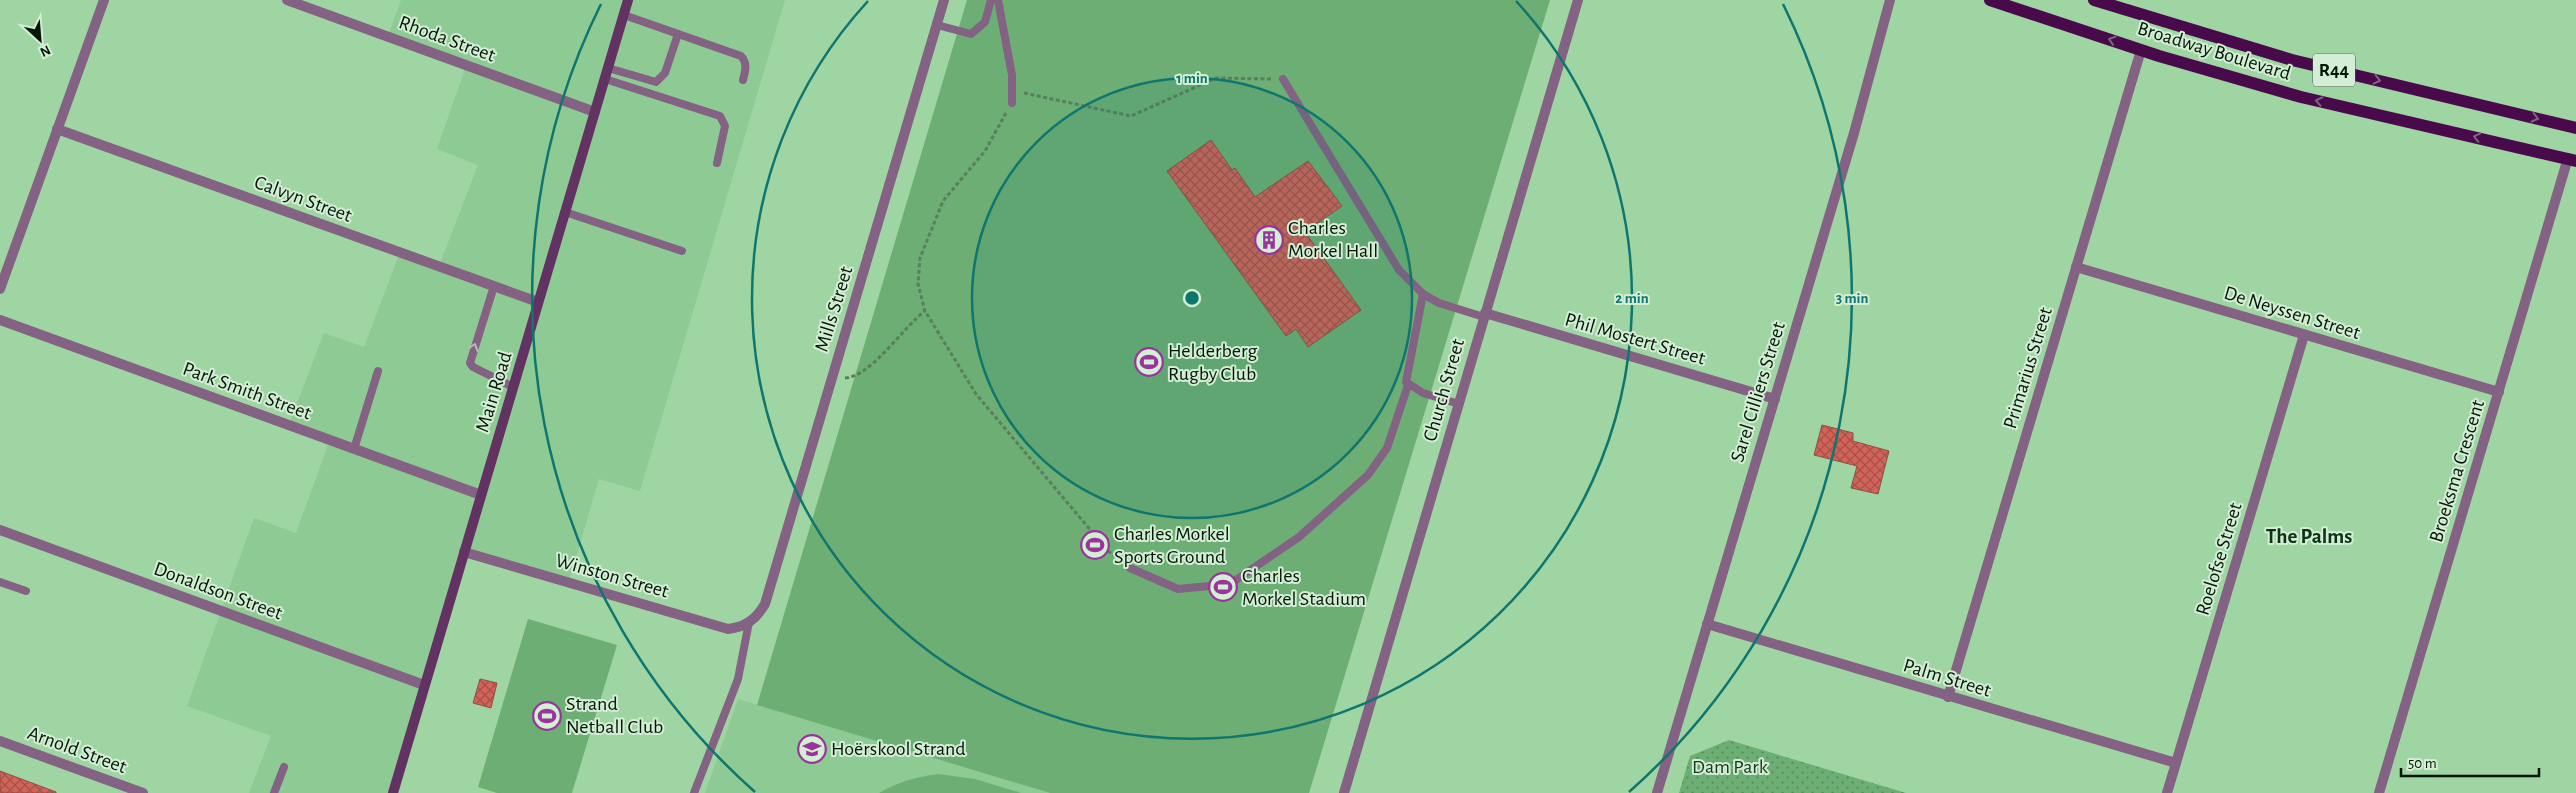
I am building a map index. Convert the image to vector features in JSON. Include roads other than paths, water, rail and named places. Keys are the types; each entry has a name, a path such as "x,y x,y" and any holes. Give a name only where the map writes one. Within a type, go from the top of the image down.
{"main road":[{"name":"Main Road","path":"393,793 628,0"},
{"name":"Broadway Boulevard","path":"1990,0 2141,50 2302,97 2572,159"},
{"name":"Broadway Boulevard","path":"2094,0 2292,60 2576,128"}],"street":[{"path":"0,289 104,0"},
{"name":"Rhoda Street","path":"287,0 595,112"},
{"name":"Mills Street","path":"749,622 759,614 765,604 944,0"},
{"name":"Church Street","path":"1344,792 1578,0"},
{"name":"Sarel Cilliers Street","path":"1657,793 1775,399 1890,0"},
{"name":"Primarius Street","path":"1948,697 2141,50"},
{"name":"Calvyn Street","path":"56,129 538,302"},
{"name":"Broeksma Crescent","path":"2379,793 2498,392 2572,159"},
{"name":"De Neyssen Street","path":"2076,267 2498,392"},
{"name":"Phil Mostert Street","path":"1485,315 1775,399"},
{"name":"Park Smith Street","path":"0,320 481,495"},
{"name":"Roelofse Street","path":"2167,793 2304,335"},
{"name":"Donaldson Street","path":"0,530 424,685"},
{"name":"Winston Street","path":"464,552 728,629 739,628 749,622"},
{"name":"Palm Street","path":"1707,624 1948,697 2176,763"},
{"name":"Arnold Street","path":"0,741 143,793"}],"lane":[{"path":"937,25 971,34 985,22 991,0"},
{"path":"998,0 1012,75 1012,103"},
{"path":"624,15 741,56 746,68 743,80"},
{"path":"608,68 656,82 665,72 678,34"},
{"path":"605,79 720,116 726,126 717,163"},
{"path":"1283,79 1399,270 1423,294 1447,306 1485,315"},
{"path":"565,212 682,252"},
{"path":"494,286 470,363 473,367 513,387"},
{"path":"1423,294 1405,379 1408,385 1423,393 1459,404"},
{"path":"354,449 378,371"},
{"path":"1130,568 1178,589 1230,584 1299,537 1368,475 1387,448 1408,385"},
{"path":"0,582 26,591"},
{"path":"694,793 738,679 749,622"},
{"path":"274,793 284,767"}],"place":[{"name":"Charles Morkel Hall","path":"1269,240"},
{"name":"Helderberg Rugby Club","path":"1149,362"},
{"name":"Charles Morkel Sports Ground","path":"1095,545"},
{"name":"Charles Morkel Stadium","path":"1223,587"},
{"name":"Strand Netball Club","path":"547,716"},
{"name":"Hoërskool Strand","path":"812,749"}],"district":[{"name":"The Palms","path":"2309,536"}],"park label":[{"name":"Dam Park","path":"1730,767"}]}
